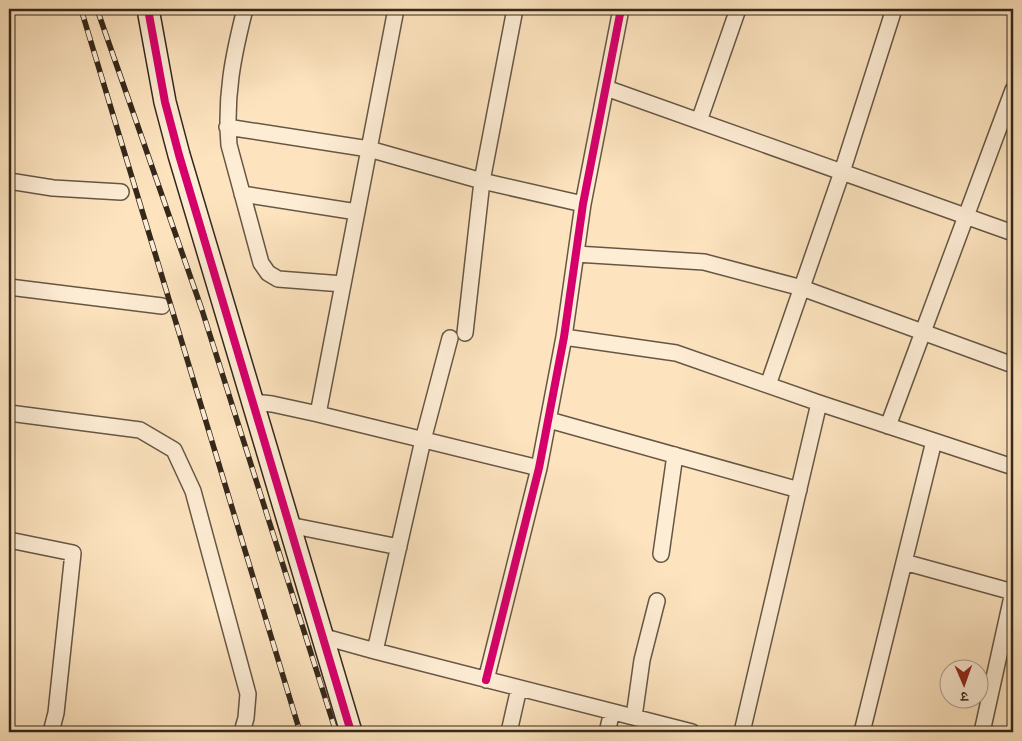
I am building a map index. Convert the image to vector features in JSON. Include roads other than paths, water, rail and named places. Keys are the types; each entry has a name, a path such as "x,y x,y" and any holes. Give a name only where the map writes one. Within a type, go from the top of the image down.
{"street":[{"path":"148,9 165,102 321,636 351,732"},
{"path":"245,9 234,52 227,127 229,145 261,263 268,273 278,279 343,284"},
{"path":"318,414 396,9"},
{"path":"464,333 482,181 515,9"},
{"path":"486,680 539,468 549,420 564,337 583,204 621,9"},
{"path":"699,122 738,9"},
{"path":"768,386 842,172 894,9"},
{"path":"606,88 1013,233"},
{"path":"888,426 1013,90"},
{"path":"227,127 369,149 482,181 583,204"},
{"path":"9,181 53,188 121,192"},
{"path":"242,194 357,212"},
{"path":"576,254 704,262 802,288 1013,365"},
{"path":"9,287 162,306"},
{"path":"564,337 676,354 1013,467"},
{"path":"375,652 423,440 450,338"},
{"path":"252,402 272,404 318,414 539,468"},
{"path":"742,732 819,403"},
{"path":"9,413 140,430 174,450 193,491 248,694 246,718 242,732"},
{"path":"549,420 799,490"},
{"path":"862,732 934,441"},
{"path":"661,554 675,455"},
{"path":"289,525 399,547"},
{"path":"9,540 73,553 56,713 50,732"},
{"path":"904,562 1013,592 982,732"},
{"path":"634,717 642,660 657,601"},
{"path":"321,636 375,652 692,732"},
{"path":"509,732 519,688"},
{"path":"607,732 612,712"}],"railway":[{"path":"81,9 300,732"},
{"path":"97,9 202,310 336,732"}]}
